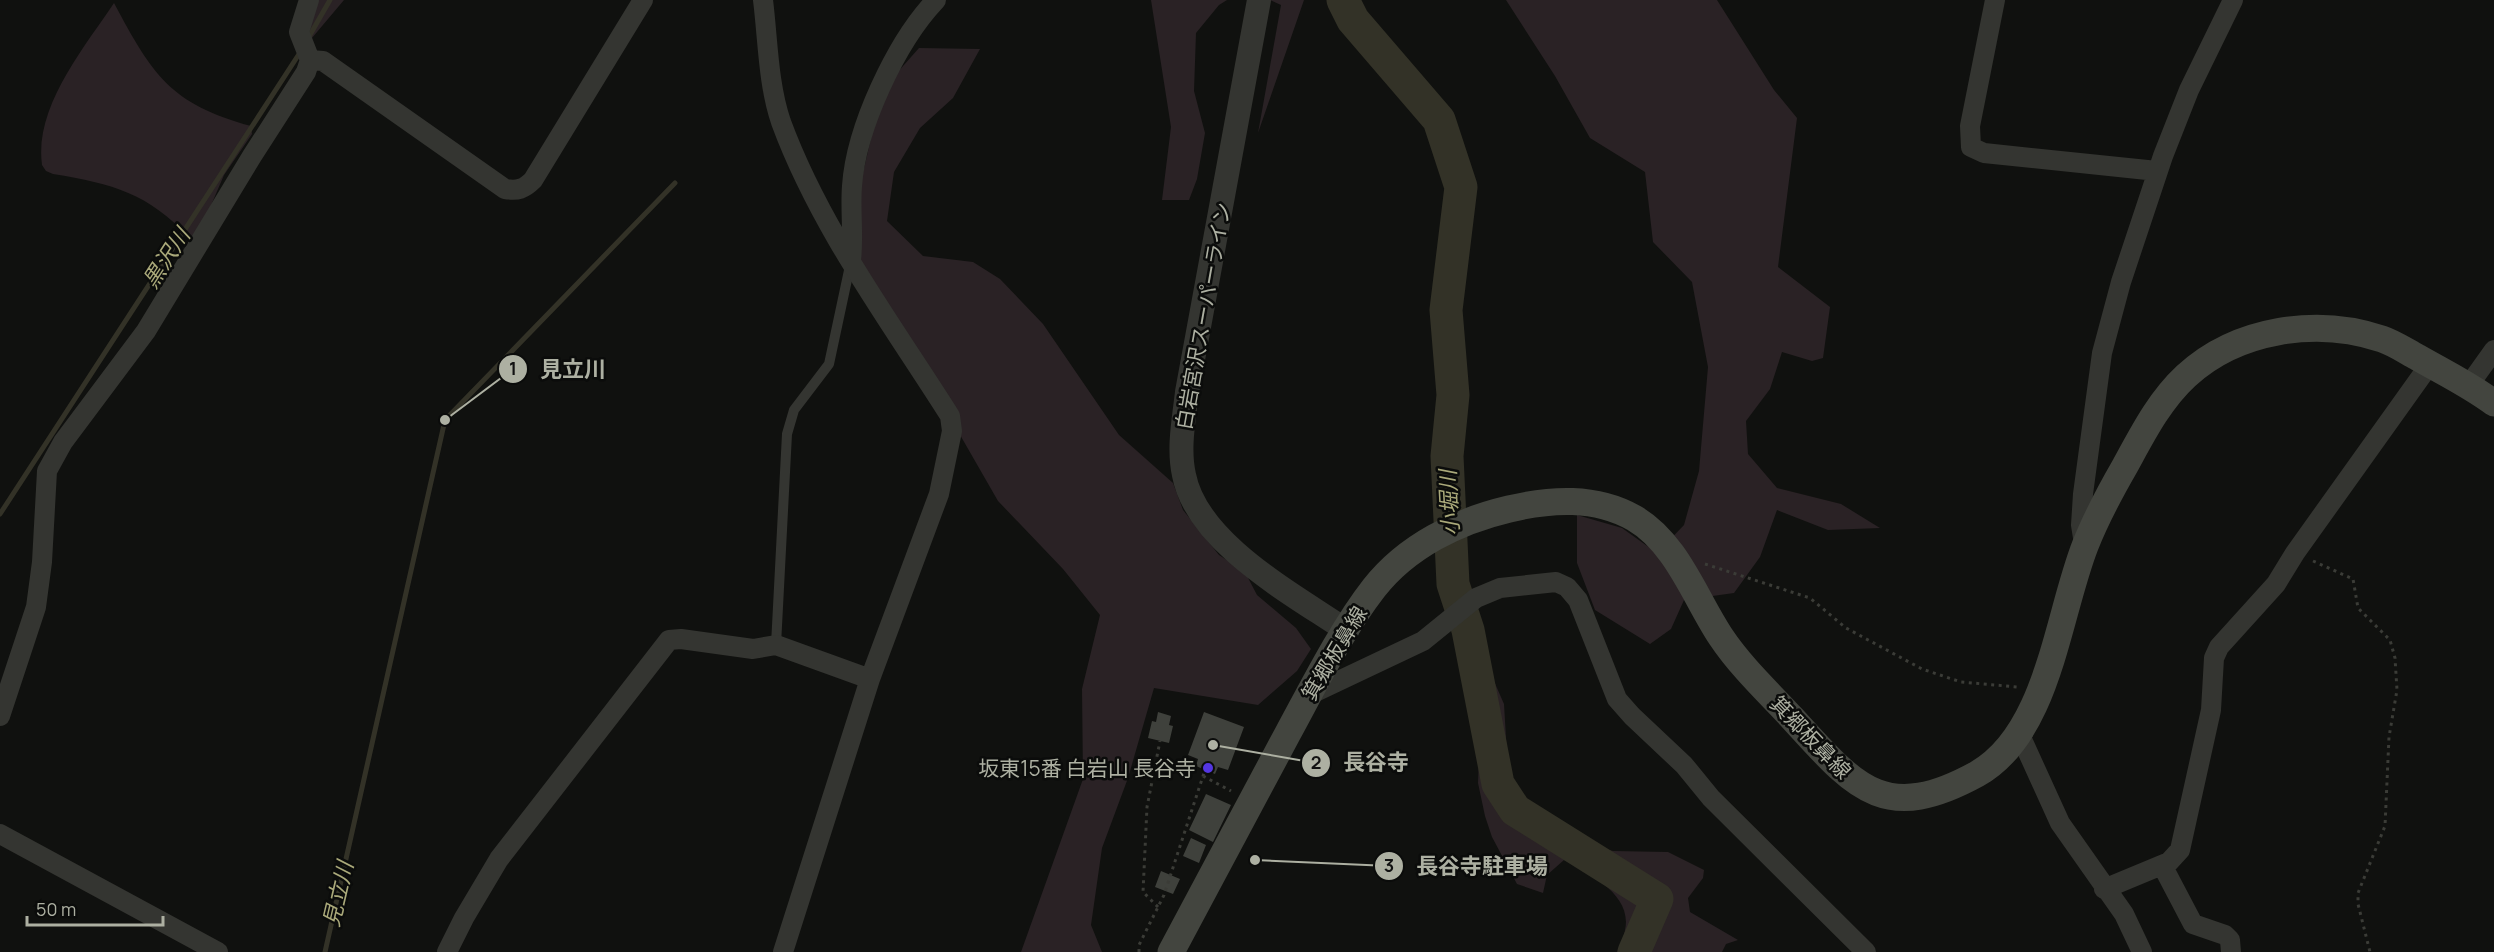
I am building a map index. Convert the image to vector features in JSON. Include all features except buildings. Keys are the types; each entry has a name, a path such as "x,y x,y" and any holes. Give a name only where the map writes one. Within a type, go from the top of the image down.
{"main road":[{"name":"箕郷板鼻線","path":"1171,952 1309,695 1374,588 1393,567 1433,537 1486,515 1524,505 1580,501 1608,506 1648,528 1678,565 1734,655 1840,771 1863,788 1890,797 1929,794 1976,775 2007,752 2020,735 2032,713 2085,546 2105,502 2163,403 2182,379 2223,349 2254,338 2288,330 2331,330 2385,340 2469,385 2494,403"}],"street":[{"path":"0,716 36,608 42,562 47,471 63,442 101,395 146,332 252,156 306,72 310,60 299,32 309,0"},
{"path":"310,60 323,61 505,189 516,191 526,188 533,180 642,0"},
{"path":"763,0 774,93 781,121 829,225 950,416 952,431 939,494 870,679 783,952"},
{"path":"851,260 852,185 865,129 882,80 908,36 936,0"},
{"name":"白岩宮沢スーパーライン","path":"1259,0 1187,392 1181,449 1184,475 1191,499 1210,526 1233,551 1347,631"},
{"path":"1995,0 1970,126 1971,147 1984,153 2157,171"},
{"path":"2085,546 2081,525 2083,494 2102,353 2121,282 2157,171 2189,90 2233,0"},
{"path":"2469,385 2494,350"},
{"path":"2104,889 2169,862 2180,850 2211,710 2214,658 2219,647 2276,584 2295,553 2430,364"},
{"path":"1309,695 1423,641 1476,598 1500,588 1556,582 1568,587 1578,600 1617,699 1684,765 1711,798 1866,952"},
{"path":"447,952 499,859 669,640 681,639 753,649 776,645 870,679"},
{"path":"2020,735 2060,823 2104,889 2124,914 2142,952"},
{"path":"0,834 218,952"},
{"path":"2162,865 2193,924 2225,935 2230,940 2231,952"}],"lane":[{"path":"776,645 787,434 794,410 829,364 851,260"}],"path":[{"path":"2295,553 2354,579 2358,608 2390,640 2395,658 2397,690 2389,737 2385,826 2358,893 2358,904 2370,952"},
{"path":"1678,565 1706,564 1810,597 1846,628 1922,669 1961,682 2040,689"},
{"path":"1158,907 1143,892 1147,807 1160,741"},
{"path":"1139,952 1139,945 1158,907 1205,770"},
{"path":"1203,776 1251,802"}],"shaded area":[{"path":"312,0 344,0 301,51"},
{"path":"1151,0 1227,0 1219,5 1196,33 1194,91 1205,133 1197,179 1189,200 1162,200 1171,127"},
{"path":"1270,0 1304,0 1258,133 1281,5"},
{"path":"1506,0 1717,0 1774,90 1797,118 1778,267 1830,307 1823,358 1812,361 1782,352 1770,389 1746,421 1748,454 1777,488 1841,504 1880,528 1828,530 1777,510 1760,557 1734,593 1684,600 1671,629 1650,644 1595,610 1577,563 1577,515 1622,528 1657,553 1684,525 1699,471 1708,367 1692,282 1653,242 1645,172 1590,138 1555,76"},
{"path":"114,3 140,49 166,83 201,107 251,126 252,134 224,175 203,224 190,238 159,210 128,193 94,182 53,174 46,171 42,165 42,143 53,100 76,59"},
{"path":"919,48 980,49 953,98 920,128 894,172 887,221 923,256 973,262 1000,279 1043,324 1119,435 1173,483 1183,510 1219,555 1245,572 1257,595 1296,628 1311,649 1297,671 1258,705 1154,688 1128,778 1102,848 1091,925 1102,952 1021,952 1083,779 1082,689 1100,615 1063,569 998,501 859,259 859,190 872,134 888,83"},
{"path":"1467,647 1483,656 1504,704 1508,771 1521,801 1593,846 1613,851 1668,852 1704,870 1703,878 1688,898 1690,912 1738,940 1726,944 1722,952 1617,952 1622,941 1626,917 1616,896 1596,879 1564,860 1547,875 1543,893 1517,884 1492,837 1478,783 1479,758 1461,666 1461,654"}],"waterway":[{"name":"黒沢川","path":"307,40 330,0"},
{"name":"小堀川","path":"1343,0 1353,20 1439,120 1461,187 1446,310 1453,395 1447,456 1453,584 1468,630 1498,784 1515,810 1657,899 1634,952"},
{"name":"黒沢川","path":"0,514 301,51"},
{"name":"見立川","path":"325,952 445,420 675,183"}],"place":[{"name":"見立川","path":"445,420"},
{"name":"長谷寺","path":"1213,745"},
{"name":"坂東15番 白岩山 長谷寺","path":"1208,768"},
{"name":"長谷寺駐車場","path":"1255,860"}]}
